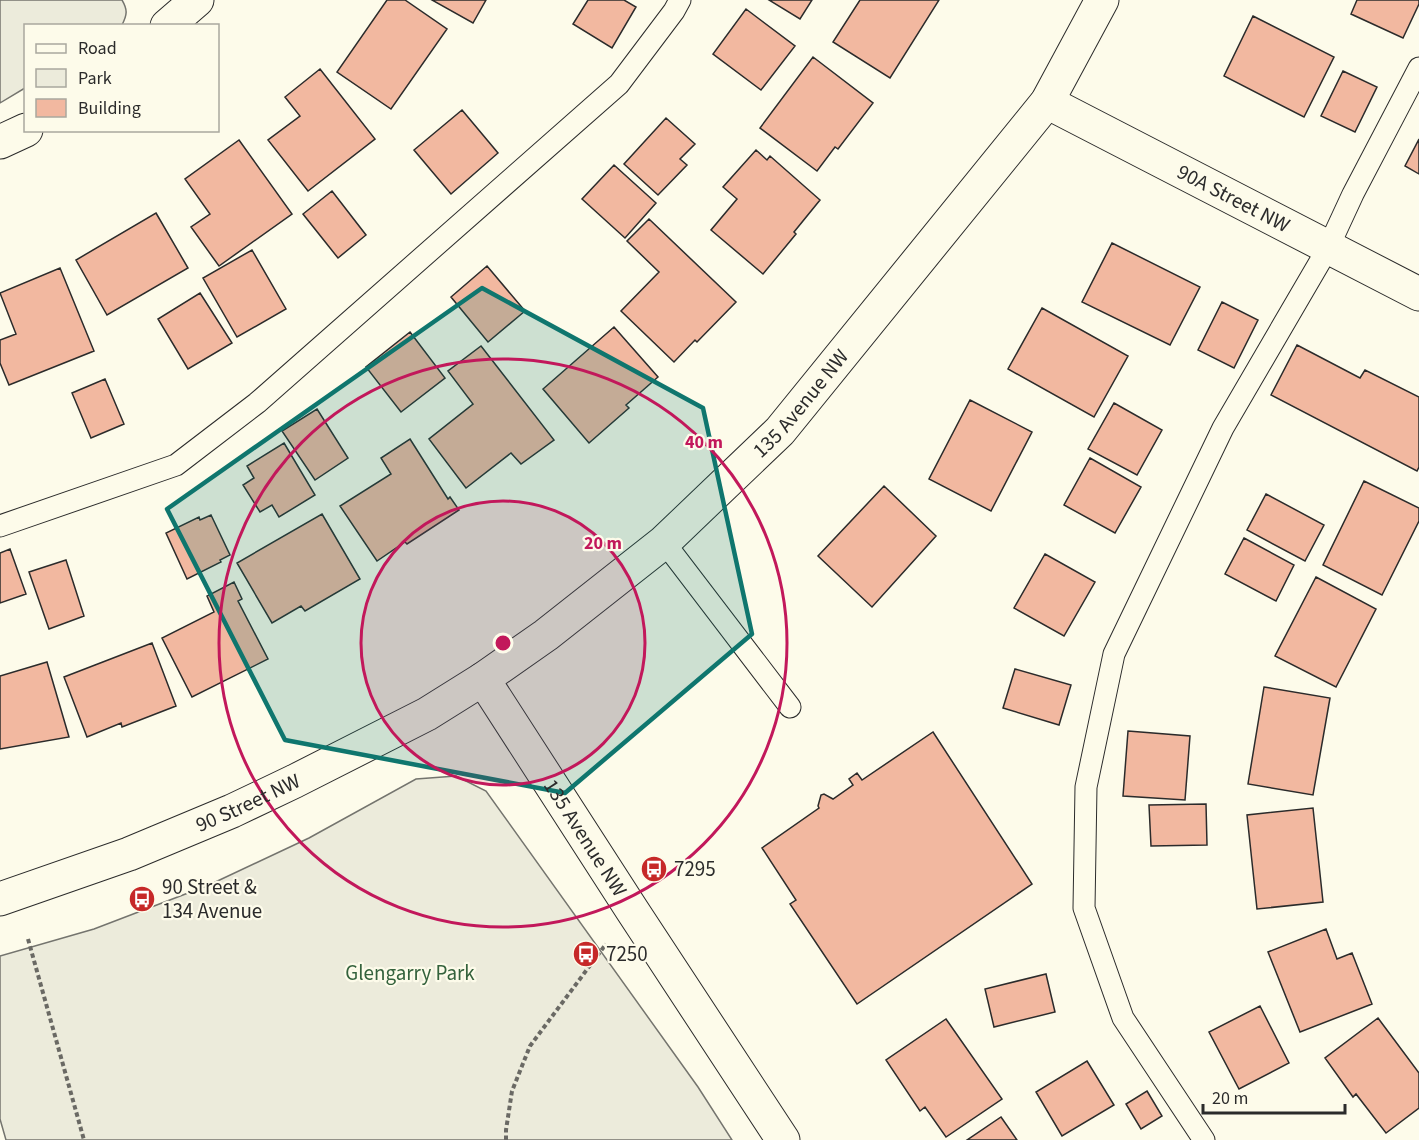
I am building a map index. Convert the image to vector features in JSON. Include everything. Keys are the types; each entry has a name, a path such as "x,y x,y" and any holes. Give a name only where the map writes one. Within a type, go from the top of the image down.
{"street":[{"path":"169,24 197,0"},
{"name":"135 Avenue NW","path":"783,1140 483,679 546,635 664,542 780,431 1047,102 1102,0"},
{"name":"90A Street NW","path":"1047,102 1419,294"},
{"path":"0,142 24,131"},
{"name":"90 Street NW","path":"0,899 129,854 232,811 427,714 483,679"}],"lane":[{"path":"0,526 177,465 257,403 619,84 680,0"},
{"path":"1204,1140 1123,1018 1084,908 1086,787 1114,654 1223,428 1328,248 1353,194 1419,68"},
{"path":"664,542 790,707"}],"path":[{"path":"506,1140 512,1091 530,1046 632,910"},
{"path":"28,939 84,1140"}],"highlighted area":[{"path":"482,288 703,408 752,634 565,793 285,740 167,509"}],"green space":[{"path":"0,0 122,0 126,12 122,24 24,24 24,89 0,103"},
{"name":"Glengarry Park","path":"456,776 486,791 698,1087 732,1140 6,1140 0,1119 0,956 94,929 209,885 309,838 416,779"}],"building":[{"path":"387,0 405,0 447,29 391,109 337,72"},
{"path":"432,0 486,0 473,23"},
{"path":"588,0 624,0 636,7 612,48 573,24"},
{"path":"769,0 812,0 800,19"},
{"path":"860,0 939,0 890,78 833,42"},
{"path":"1357,0 1419,0 1419,4 1403,38 1351,14"},
{"path":"746,9 795,46 761,90 713,54"},
{"path":"1253,16 1334,57 1304,117 1224,76"},
{"path":"813,57 873,103 838,149 835,147 817,171 760,128"},
{"path":"320,69 375,139 308,191 268,140 300,116 285,97"},
{"path":"1343,71 1377,87 1355,132 1321,116"},
{"path":"462,110 498,153 451,194 414,150"},
{"path":"666,118 695,144 680,159 687,165 658,195 624,164"},
{"path":"1419,139 1419,174 1405,166"},
{"path":"239,140 292,214 219,266 191,227 210,214 185,179"},
{"path":"756,150 767,160 770,156 820,200 763,274 711,230 737,199 723,187"},
{"path":"614,165 656,203 625,238 582,199"},
{"path":"332,191 366,235 338,258 303,214"},
{"path":"156,213 188,268 107,315 76,260"},
{"path":"649,219 736,302 674,362 621,311 659,272 627,241"},
{"path":"1112,243 1200,287 1170,345 1082,302"},
{"path":"252,250 286,309 237,337 203,278"},
{"path":"487,266 525,311 488,342 451,297"},
{"path":"60,268 94,351 9,385 0,363 0,340 16,334 0,293"},
{"path":"200,293 232,343 188,369 158,319"},
{"path":"1222,302 1258,320 1234,368 1198,350"},
{"path":"1042,308 1128,356 1094,417 1008,369"},
{"path":"614,327 658,377 626,405 629,408 589,443 543,389"},
{"path":"410,332 445,378 401,412 366,367"},
{"path":"1297,345 1360,378 1365,370 1419,397 1419,467 1417,471 1271,395"},
{"path":"481,346 554,440 521,464 511,453 466,488 429,439 473,404 448,371"},
{"path":"105,379 124,424 91,438 72,393"},
{"path":"970,400 1032,432 991,511 929,479"},
{"path":"1114,403 1162,430 1137,475 1088,449"},
{"path":"317,409 348,458 315,480 282,431"},
{"path":"410,439 448,499 450,497 459,510 377,561 340,506 391,474 381,458"},
{"path":"284,443 315,495 279,517 272,505 260,512 243,485 254,478 247,466"},
{"path":"1090,458 1141,487 1115,533 1064,505"},
{"path":"1364,481 1419,508 1419,521 1382,595 1323,565"},
{"path":"884,486 936,536 872,607 818,556"},
{"path":"1266,494 1324,525 1305,561 1247,530"},
{"path":"322,514 360,579 305,611 301,606 272,623 237,563"},
{"path":"211,515 230,555 187,579 166,533 199,517 200,520"},
{"path":"1244,538 1294,565 1276,601 1225,574"},
{"path":"10,549 26,594 0,603 0,553"},
{"path":"1045,554 1095,582 1064,636 1014,608"},
{"path":"66,560 84,616 49,629 29,572"},
{"path":"1316,577 1376,609 1336,687 1275,656"},
{"path":"234,582 242,599 238,601 268,659 192,697 162,638 214,612 207,596"},
{"path":"152,643 176,706 122,727 121,723 87,737 64,677"},
{"path":"47,662 69,737 0,749 0,676"},
{"path":"1015,669 1071,685 1059,725 1003,708"},
{"path":"1264,687 1330,698 1313,795 1248,784"},
{"path":"1128,731 1190,736 1185,800 1123,796"},
{"path":"933,732 1032,884 857,1004 790,904 796,900 762,848 819,808 821,795 824,794 833,799 853,785 849,779 857,773 862,780"},
{"path":"1206,804 1207,845 1151,846 1149,805"},
{"path":"1313,808 1323,902 1257,909 1247,815"},
{"path":"1326,929 1337,959 1352,953 1372,1004 1300,1032 1268,952"},
{"path":"1046,974 1055,1012 994,1027 985,989"},
{"path":"1260,1006 1289,1063 1239,1089 1209,1032"},
{"path":"1378,1018 1419,1073 1419,1108 1386,1133 1356,1094 1353,1097 1325,1058"},
{"path":"946,1019 1002,1099 946,1137 925,1107 920,1111 886,1060"},
{"path":"1087,1061 1114,1105 1062,1136 1036,1092"},
{"path":"1147,1091 1162,1116 1141,1129 1126,1104"},
{"path":"1001,1117 1017,1140 967,1140"}],"place":[{"name":"7295","path":"654,869"},
{"name":"90 Street & 134 Avenue","path":"142,899"},
{"name":"7250","path":"586,954"}]}
